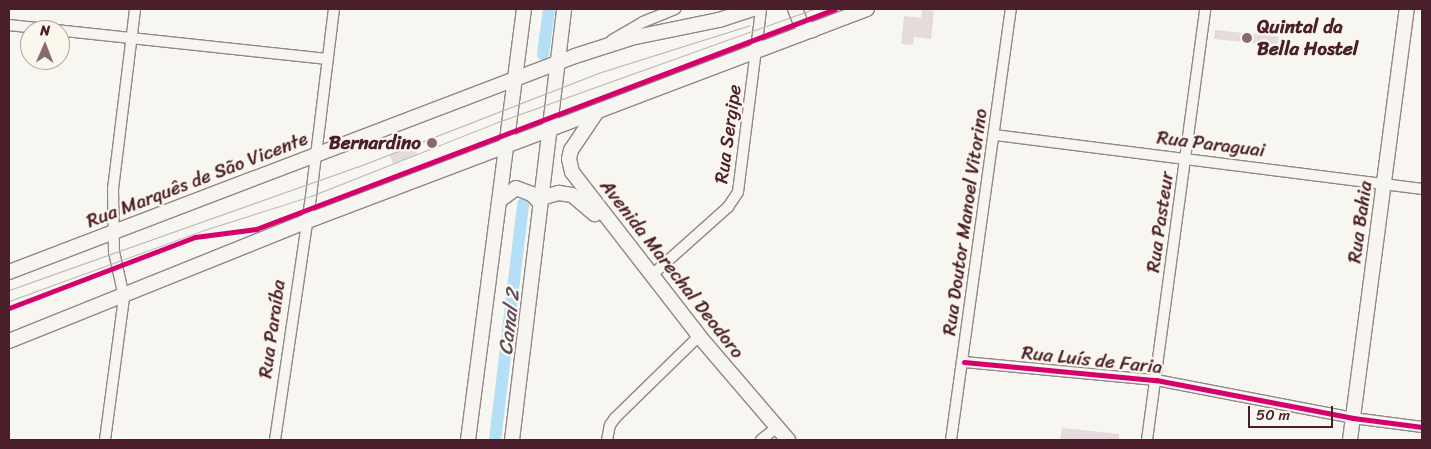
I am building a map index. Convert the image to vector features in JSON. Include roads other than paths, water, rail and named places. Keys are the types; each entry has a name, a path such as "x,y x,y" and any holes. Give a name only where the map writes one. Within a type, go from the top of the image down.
{"main road":[{"path":"468,440 524,9"},
{"path":"512,440 564,9"},
{"path":"596,49 719,20 753,9"},
{"path":"795,9 801,24 812,30"},
{"path":"9,341 124,297 305,222 867,9"},
{"name":"Rua Bahia","path":"1350,440 1407,9"},
{"name":"Rua Marquês de São Vicente","path":"9,272 114,233 316,153 596,49"},
{"name":"Avenida Marechal Deodoro","path":"596,113 571,150 570,168 628,246 653,274 699,336 788,440"},
{"path":"499,201 516,188 532,194 540,201"},
{"path":"540,201 559,194 572,195 628,246"}],"street":[{"path":"105,440 124,297 115,257 114,188 135,9"},
{"name":"Rua Paraíba","path":"275,440 316,153 334,9"},
{"name":"Rua Marquês de São Vicente","path":"596,49 643,22 676,9"},
{"name":"Rua Sergipe","path":"653,274 728,207 738,192 761,9"},
{"name":"Rua Doutor Manoel Vitorino","path":"951,440 964,362 1011,9"},
{"name":"Rua Pasteur","path":"1148,440 1205,9"},
{"path":"9,25 131,36 327,59"},
{"name":"Rua Paraguai","path":"994,135 1422,189"},
{"path":"607,440 610,424 615,418 699,336"},
{"name":"Rua Luís de Faria","path":"964,362 1156,380 1353,418 1422,427"},
{"path":"761,440 777,427"}],"waterway":[{"name":"Canal 2","path":"543,54 549,9"},
{"name":"Canal 2","path":"495,440 523,204"}],"tram line":[{"path":"9,301 204,230 311,196 495,123 814,9"},
{"path":"9,290 357,167 598,73 750,25"}],"place":[{"name":"Quintal da Bella Hostel","path":"1247,38"},
{"name":"Bernardino","path":"432,143"}]}
